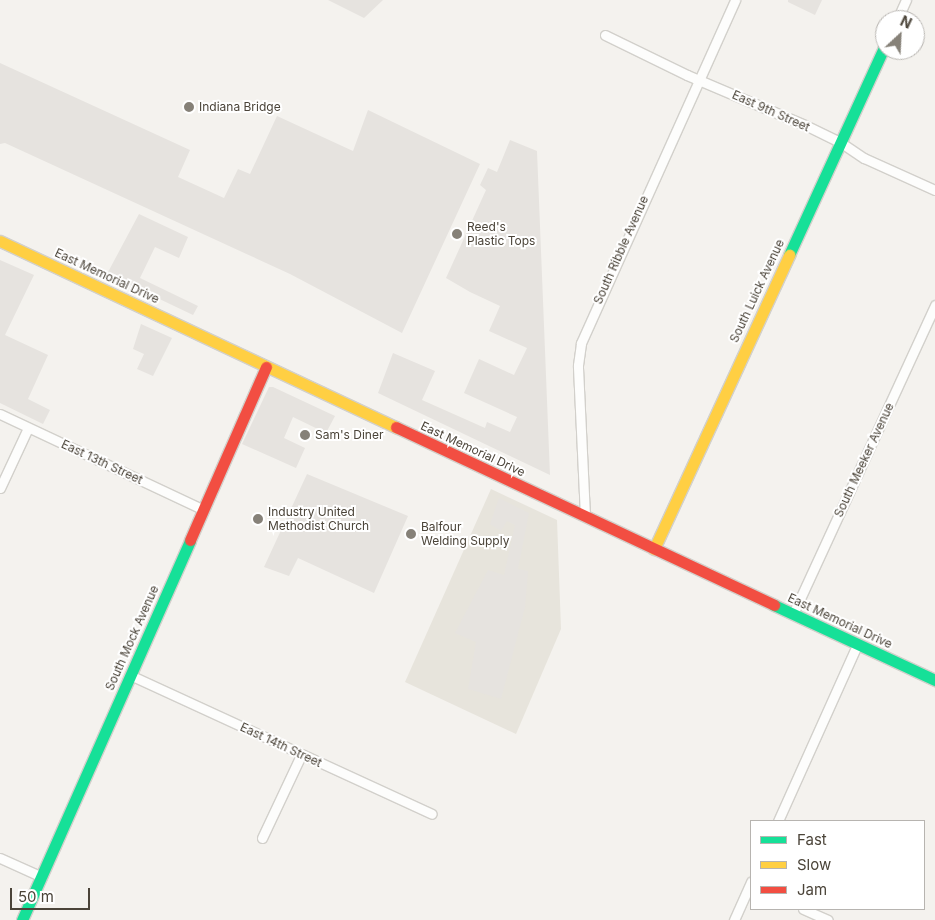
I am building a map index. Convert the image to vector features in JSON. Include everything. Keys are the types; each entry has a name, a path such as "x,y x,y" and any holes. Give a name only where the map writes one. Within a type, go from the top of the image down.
{"street":[{"name":"South Ribble Avenue","path":"584,516 578,365 581,344 735,0"},
{"name":"East 9th Street","path":"605,35 840,142 864,158 935,190"},
{"name":"South Luick Avenue","path":"654,549 878,60"},
{"name":"East Memorial Drive","path":"0,241 857,645 934,678"},
{"name":"South Meeker Avenue","path":"793,614 935,305"},
{"name":"South Mock Avenue","path":"22,920 266,367"},
{"name":"East 13th Street","path":"0,414 204,510"},
{"path":"0,488 28,428"},
{"path":"778,820 857,645"},
{"name":"East 14th Street","path":"130,675 432,814"},
{"path":"262,838 301,755"},
{"path":"0,858 42,877"},
{"path":"734,920 750,885"},
{"path":"805,910 828,920"}],"shaded area":[{"path":"328,0 383,0 364,18"},
{"path":"788,0 822,0 815,15 788,2"},
{"path":"0,63 190,150 178,177 224,198 238,169 250,174 277,116 353,151 368,110 480,164 402,333 290,274 5,143 0,144"},
{"path":"510,140 537,151 550,475 378,393 393,353 435,371 422,400 485,428 487,422 510,432 517,417 464,393 479,359 514,375 527,348 489,331 500,306 446,278 486,190 480,185 488,168 497,172"},
{"path":"139,214 188,237 179,258 155,247 140,278 198,306 193,315 107,274"},
{"path":"0,260 34,275 5,335 48,355 28,399 50,410 43,424 0,403"},
{"path":"141,324 172,338 153,376 137,369 144,354 133,349"},
{"path":"269,387 273,387 335,416 326,433 293,417 284,438 305,448 296,468 242,444"},
{"path":"307,474 408,516 374,593 298,558 289,576 264,567"},
{"path":"491,489 557,520 561,629 516,734 405,682"},
{"path":"499,498 529,513 518,569 528,571 525,607 501,699 468,689 476,642 455,633 488,570 504,575 515,525 507,521 501,531 490,524"}],"traffic: fast":[{"path":"789,255 878,60"},
{"path":"22,920 190,540"},
{"path":"774,605 935,680"}],"traffic: slow":[{"path":"0,241 396,427"},
{"path":"654,549 789,255"}],"traffic: jam":[{"path":"190,540 266,367"},
{"path":"396,427 774,605"}],"place":[{"name":"Indiana Bridge","path":"189,107"},
{"name":"Reed's Plastic Tops","path":"457,234"},
{"name":"Sam's Diner","path":"305,435"},
{"name":"Industry United Methodist Church","path":"258,519"},
{"name":"Balfour Welding Supply","path":"411,534"}]}
